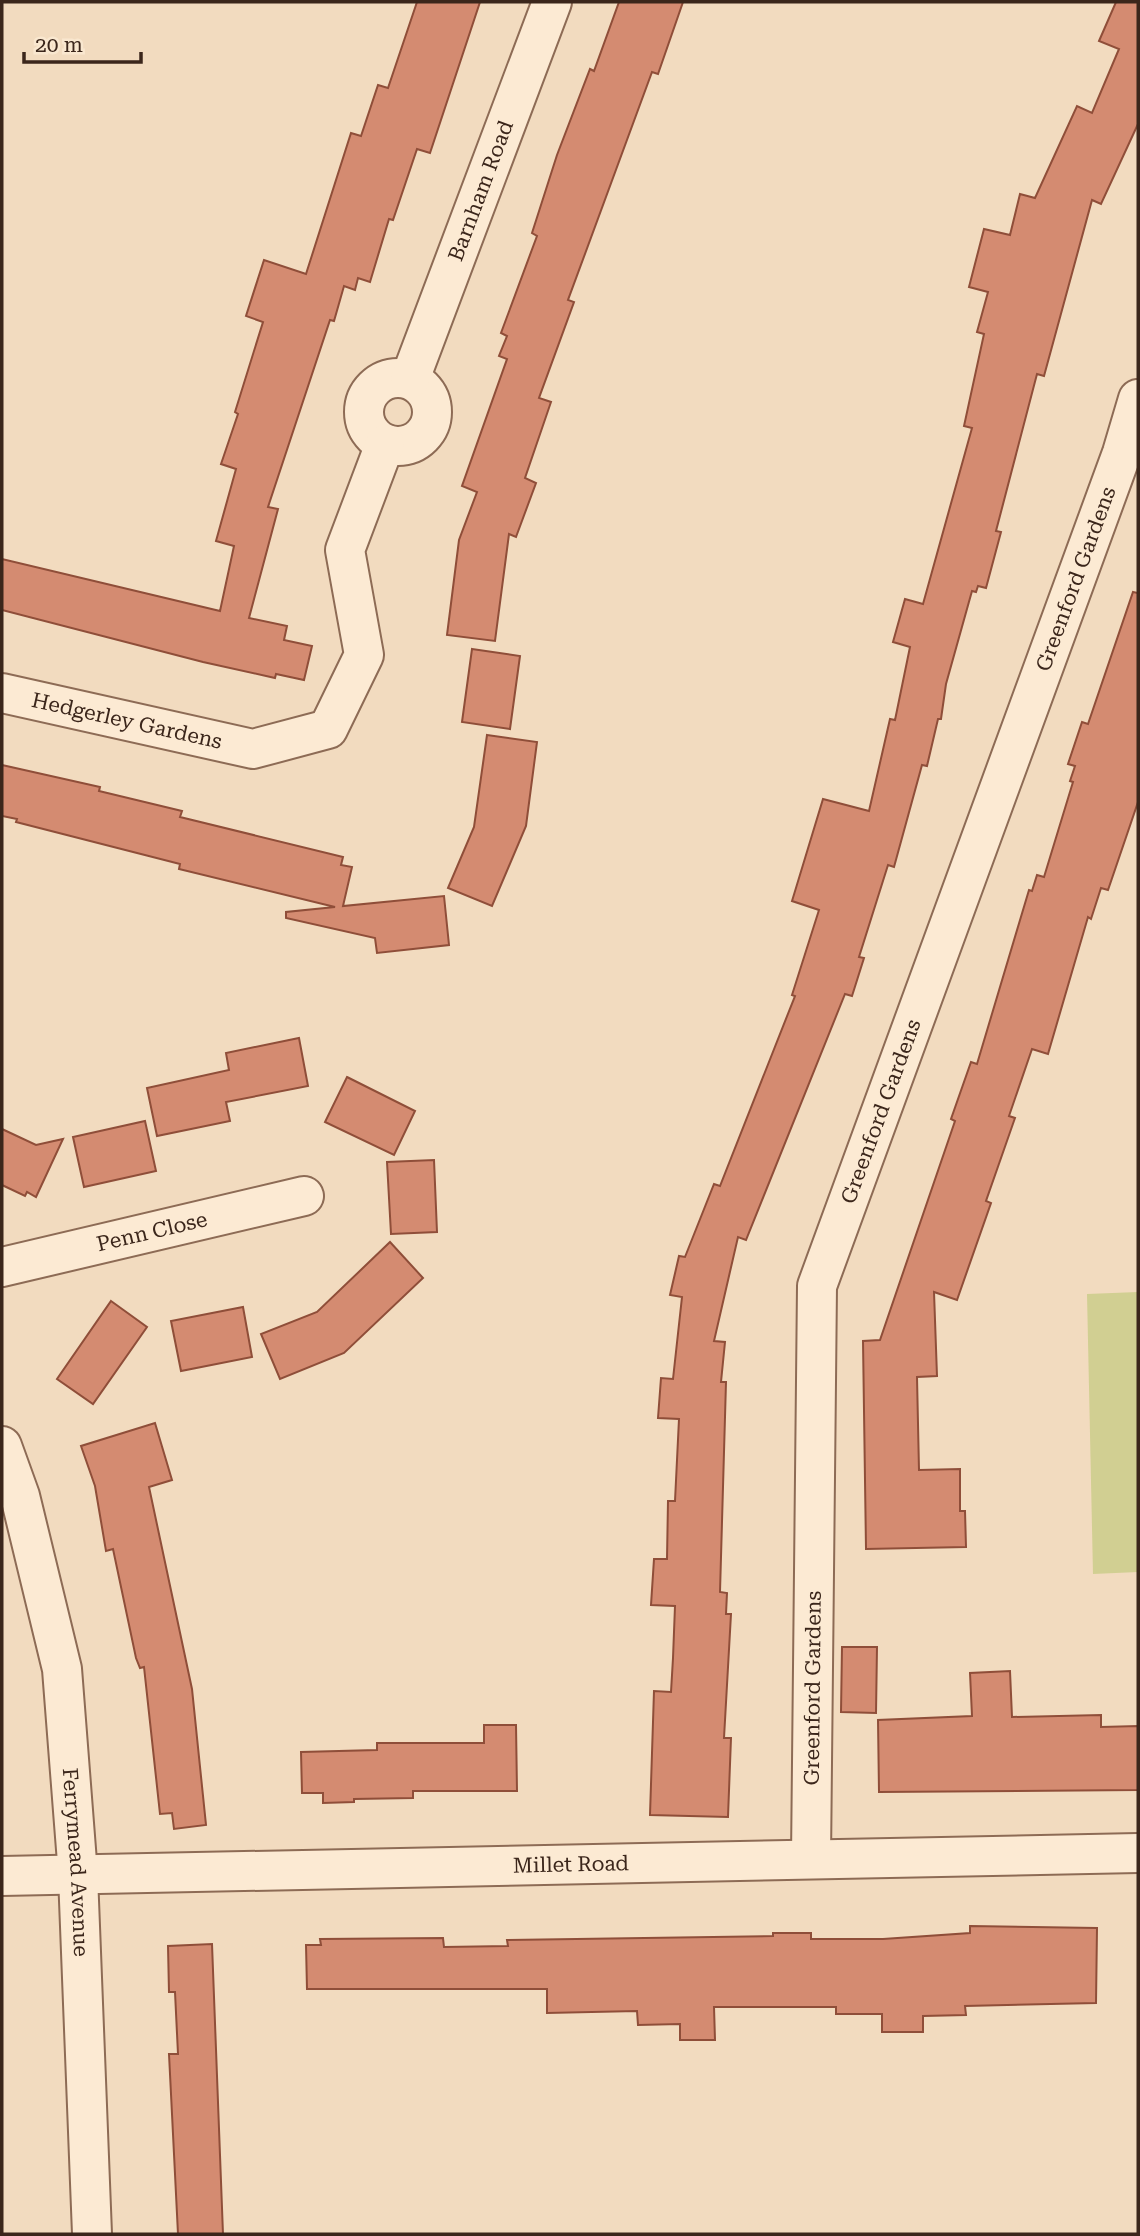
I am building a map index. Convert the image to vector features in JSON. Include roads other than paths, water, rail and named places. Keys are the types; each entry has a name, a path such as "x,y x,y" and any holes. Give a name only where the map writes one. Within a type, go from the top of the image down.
{"street":[{"name":"Barnham Road","path":"253,750 328,729 364,655 345,550 385,444 375,438 364,417 368,394 386,379 410,379 552,2"},
{"name":"Greenford Gardens","path":"811,1858 817,1286 1117,467 1138,398"},
{"name":"Hedgerley Gardens","path":"2,693 253,750"},
{"name":"Penn Close","path":"2,1267 304,1196"},
{"name":"Ferrymead Avenue","path":"2,1446 20,1496 62,1669 78,1875 92,2234"},
{"name":"Millet Road","path":"2,1876 1138,1853"}]}
